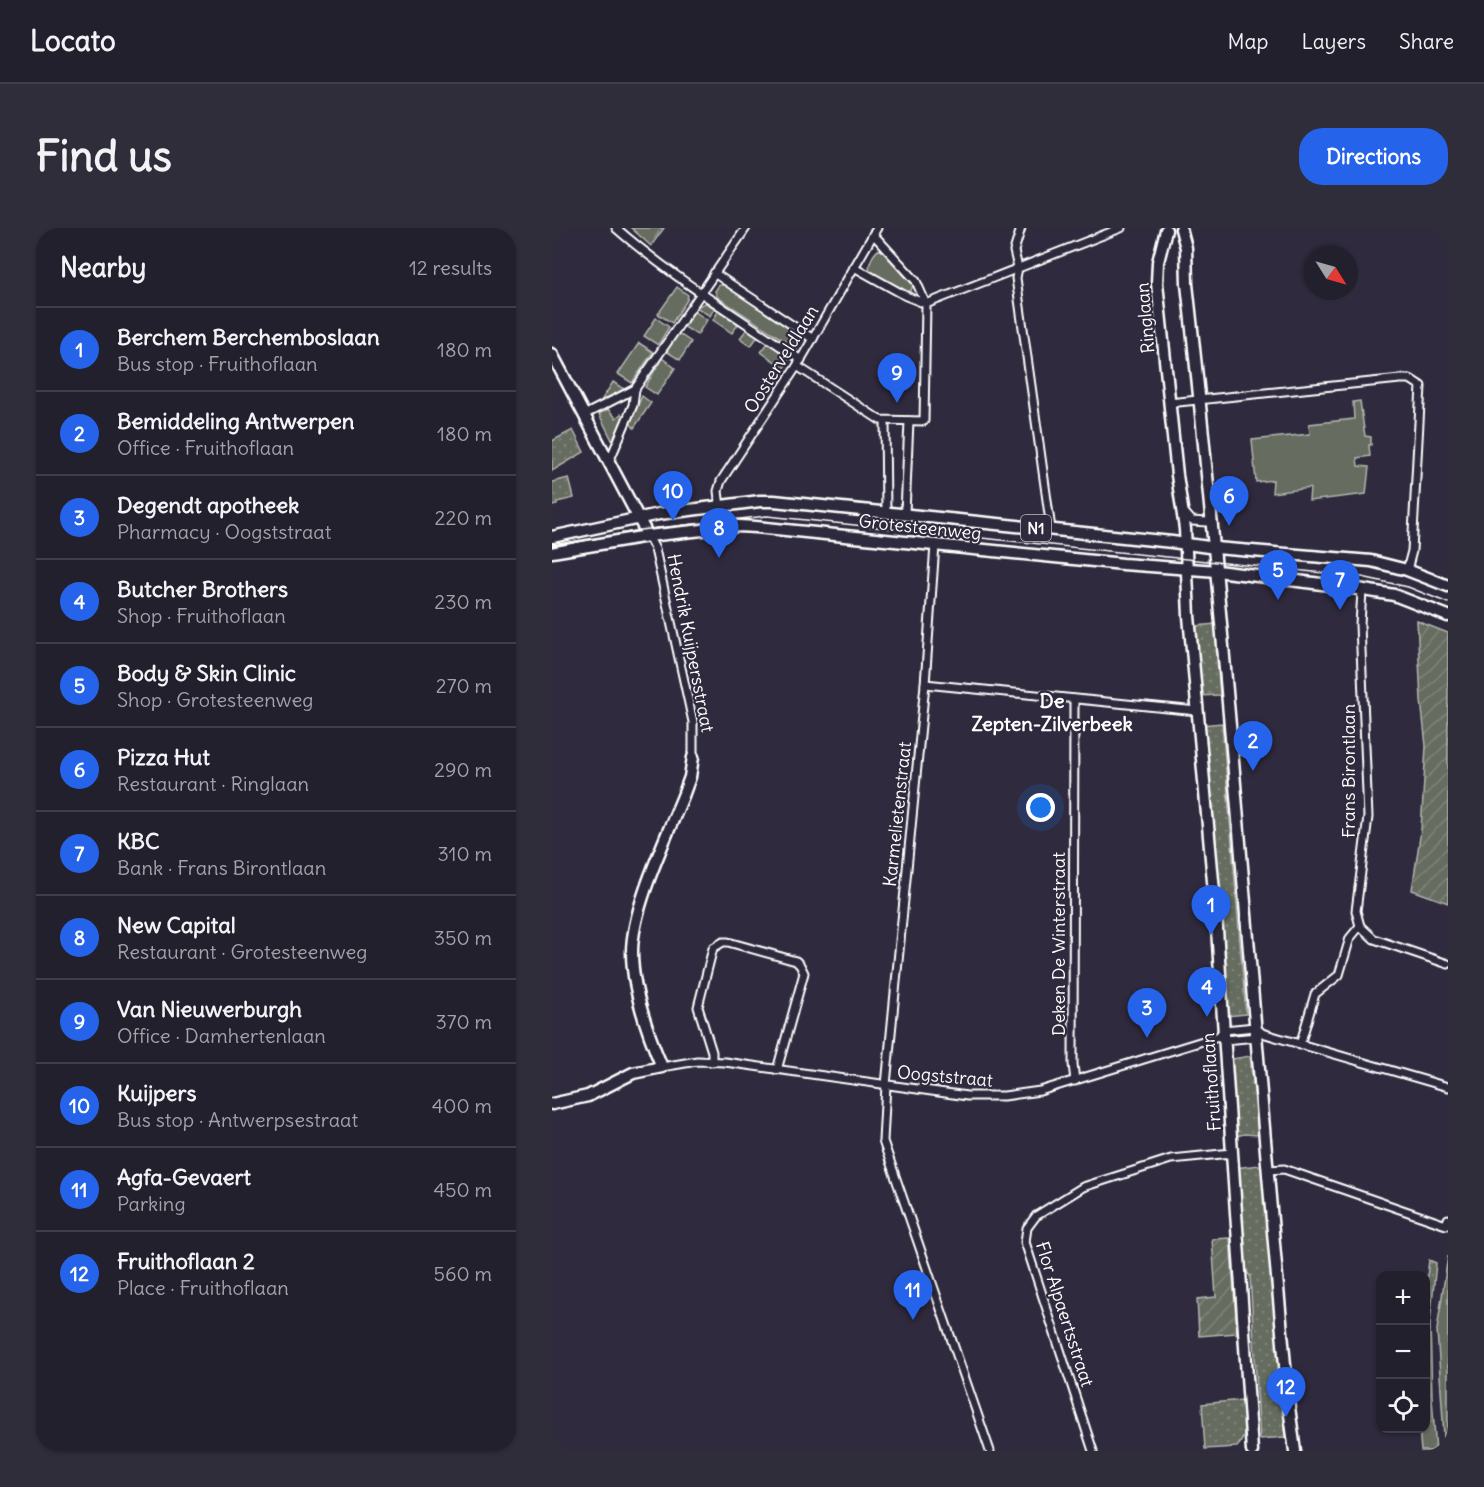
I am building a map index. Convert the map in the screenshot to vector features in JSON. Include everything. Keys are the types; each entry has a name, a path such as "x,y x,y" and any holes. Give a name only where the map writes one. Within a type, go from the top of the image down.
{"street":[{"path":"616,228 647,255 880,420 924,421 926,304 916,281 875,231"},
{"path":"609,462 633,405 635,389 746,228"},
{"path":"1021,228 1014,251 1018,268 1016,278 1051,530"},
{"path":"854,267 906,296 926,304 1121,228"},
{"name":"Ringlaan","path":"1188,568 1157,282 1158,262 1165,229 1176,231 1182,228 1186,248 1187,284 1217,571"},
{"name":"Oosterveldlaan","path":"720,507 718,491 721,481 799,363 875,231"},
{"path":"714,273 813,339"},
{"path":"552,354 648,536"},
{"path":"1169,403 1400,379 1410,379 1421,386 1412,551 1407,570"},
{"path":"584,415 635,389"},
{"path":"885,421 886,512"},
{"path":"905,513 909,421"},
{"name":"N1","path":"552,537 659,514 774,501 886,512"},
{"path":"1183,511 1192,521 1205,522 1212,517"},
{"name":"Grotesteenweg","path":"886,512 1187,543"},
{"name":"Grotesteenweg","path":"648,536 739,526 1123,564 1188,568"},
{"name":"N1","path":"552,552 648,536"},
{"name":"Hendrik Kuijpersstraat","path":"648,536 656,549 693,722 693,757 683,796 639,911 633,941 633,972 637,996 662,1067"},
{"name":"N1","path":"1187,543 1215,548 1371,561 1407,570 1448,586"},
{"name":"Karmelietenstraat","path":"935,545 925,684 886,1085 884,1141 990,1451"},
{"name":"N1","path":"1188,568 1394,595 1448,616"},
{"name":"Fruithoflaan","path":"1188,568 1189,616 1232,1153 1252,1451"},
{"path":"1217,571 1283,1347 1295,1451"},
{"name":"Frans Birontlaan","path":"1360,926 1356,911 1368,817 1360,625 1362,590"},
{"path":"925,684 1197,711"},
{"name":"Deken De Winterstraat","path":"1074,699 1073,1064 1075,1081"},
{"path":"1300,1045 1315,994 1338,975 1350,938 1360,926 1374,939 1448,964"},
{"path":"712,1062 712,1052 698,1006 713,948 723,942 728,942 796,962 802,967 804,973 777,1070"},
{"path":"1258,1032 1448,1087"},
{"name":"Oogststraat","path":"1222,1035 1258,1032"},
{"name":"Oogststraat","path":"662,1067 697,1061 712,1062 967,1096 1004,1096 1040,1091 1222,1035 1258,1032"},
{"path":"552,1104 588,1096 633,1073 662,1067"},
{"name":"Flor Alpaertsstraat","path":"1093,1451 1025,1242 1027,1228 1036,1216 1074,1191 1092,1183 1171,1159 1232,1153"},
{"path":"1268,1170 1284,1169 1447,1222"}],"green space":[{"path":"631,228 664,228 651,246"},
{"path":"880,249 913,285 911,291 906,291 870,271 869,265 875,253"},
{"path":"719,285 725,285 802,337 797,349 717,297 715,291"},
{"path":"677,287 688,295 672,323 658,314"},
{"path":"705,303 715,307 710,316 696,307"},
{"path":"719,310 739,323 732,333 713,320"},
{"path":"694,311 707,320 697,335 683,326"},
{"path":"656,318 669,327 658,345 644,336"},
{"path":"747,329 758,336 751,346 740,338"},
{"path":"678,333 691,342 680,360 666,351"},
{"path":"639,343 653,352 632,383 618,374"},
{"path":"768,343 789,358 784,368 761,352"},
{"path":"662,358 675,368 657,395 645,387"},
{"path":"613,382 624,389 599,404"},
{"path":"642,396 651,403 634,428 630,423"},
{"path":"1360,401 1365,436 1371,437 1370,456 1357,458 1358,466 1369,467 1366,494 1309,501 1310,488 1272,493 1273,480 1256,482 1252,440 1310,434 1309,424 1354,419 1353,402"},
{"path":"608,409 616,418 621,414 625,417 613,442 599,414"},
{"path":"573,430 584,452 552,471 552,441"},
{"path":"569,478 574,498 557,502 557,505 552,506 552,482"},
{"path":"1417,621 1448,633 1448,903 1412,890 1421,830 1426,746"},
{"path":"1215,624 1220,656 1217,659 1220,695 1198,696 1193,632 1196,626"},
{"path":"1222,723 1246,1014 1227,1016 1201,725"},
{"path":"1227,1053 1231,1053 1232,1059 1250,1056 1259,1135 1244,1134 1233,1137 1233,1095"},
{"path":"1259,1165 1263,1168 1285,1400 1282,1400 1286,1437 1260,1439 1250,1276 1244,1268 1240,1192 1235,1168"},
{"path":"1230,1238 1237,1333 1199,1336 1197,1299 1216,1297 1212,1239"},
{"path":"1448,1256 1448,1451 1445,1451 1437,1330"},
{"path":"1429,1260 1436,1263 1430,1323 1430,1271 1428,1271"},
{"path":"1430,1323 1436,1451 1421,1451 1419,1433 1430,1433"},
{"path":"1242,1400 1245,1425 1241,1442 1237,1447 1205,1449 1202,1404"}],"tram line":[{"path":"552,547 640,530 767,516 1362,577 1408,587 1448,603"}],"place":[{"name":"Van Nieuwerburgh","path":"897,403"},
{"name":"Kuijpers","path":"673,521"},
{"name":"Pizza Hut","path":"1229,526"},
{"name":"New Capital","path":"719,558"},
{"name":"Body & Skin Clinic","path":"1278,600"},
{"name":"KBC","path":"1340,610"},
{"name":"Bemiddeling Antwerpen","path":"1253,771"},
{"name":"Berchem Berchemboslaan","path":"1211,935"},
{"name":"Butcher Brothers","path":"1207,1017"},
{"name":"Degendt apotheek","path":"1147,1038"},
{"name":"Agfa-Gevaert","path":"913,1320"},
{"name":"Fruithoflaan 2","path":"1286,1417"}],"district":[{"name":"De Zepten-Zilverbeek","path":"1052,712"}]}
